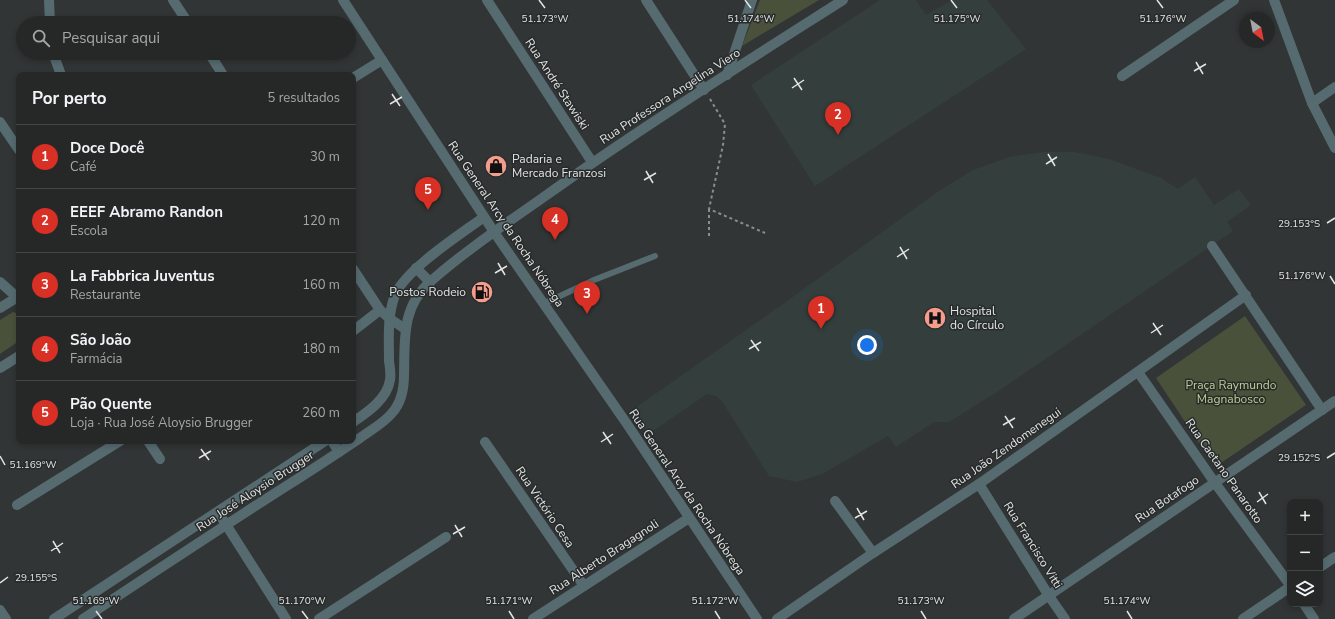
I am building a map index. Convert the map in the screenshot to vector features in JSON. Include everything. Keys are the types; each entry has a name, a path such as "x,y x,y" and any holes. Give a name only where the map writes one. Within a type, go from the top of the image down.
{"street":[{"path":"49,0 50,16"},
{"path":"173,0 183,16"},
{"name":"Rua General Arcy da Rocha Nóbrega","path":"343,0 353,16"},
{"name":"Rua André Stawiski","path":"487,0 592,162"},
{"path":"646,0 704,90"},
{"path":"726,74 752,0"},
{"name":"Rua Professora Angelina Viero","path":"494,232 592,162 704,90 726,74 843,0"},
{"path":"1122,76 1234,0"},
{"path":"1274,0 1312,103 1335,148"},
{"name":"Rua General Arcy da Rocha Nóbrega","path":"356,20 494,232 627,424 688,518 757,619"},
{"path":"56,60 60,72"},
{"path":"213,60 221,72"},
{"path":"356,76 382,60"},
{"path":"1312,103 1335,87"},
{"path":"0,122 16,146"},
{"path":"356,420 375,406 384,394 390,380 389,318 396,294 416,268 484,217"},
{"name":"Rua José Aloysio Brugger","path":"356,440 392,414 401,401 404,381 405,330 407,318 413,302 430,282 494,232"},
{"path":"1212,246 1322,410"},
{"path":"416,268 430,282"},
{"path":"356,274 380,310 405,330"},
{"path":"0,282 16,297"},
{"name":"Rua João Zendomenegui","path":"777,619 873,553 979,484 1246,295"},
{"path":"0,308 16,299"},
{"path":"356,329 380,310"},
{"path":"0,368 16,358"},
{"name":"Rua Caetano Panarotto","path":"1138,372 1215,483 1287,582"},
{"path":"390,380 404,381"},
{"name":"Rua Botafogo","path":"1014,619 1335,401"},
{"path":"366,414 375,427"},
{"name":"Rua Victório Cesa","path":"485,442 584,586"},
{"path":"17,505 115,444"},
{"path":"150,444 160,459"},
{"name":"Rua José Aloysio Brugger","path":"54,619 320,444"},
{"path":"334,444 339,452"},
{"name":"Rua José Aloysio Brugger","path":"83,619 351,444"},
{"name":"Rua Francisco Vitti","path":"979,484 1065,619"},
{"path":"835,501 873,553"},
{"path":"218,512 286,619"},
{"name":"Rua Alberto Bragagnoli","path":"533,619 688,518"},
{"path":"319,619 446,537"},
{"path":"1323,565 1335,557"},
{"path":"1243,619 1287,588"},
{"path":"1306,607 1314,619"},
{"path":"0,610 6,619"}],"lane":[{"path":"543,304 594,280 655,256"}],"path":[{"path":"704,90 725,124 723,145 709,209 709,239"},
{"path":"709,209 765,232"}],"shaded area":[{"path":"880,0 916,0 926,15 952,0 987,0 1026,49 815,186 751,85"},
{"name":"Hospital do Círculo","path":"1044,152 1074,152 1109,159 1161,178 1178,189 1195,177 1214,205 1239,189 1251,205 1227,222 1233,231 1000,390 949,422 934,422 896,447 888,436 822,474 797,482 769,476 722,401 716,396 707,394 647,435 631,411 783,304 939,191 973,170 1009,157"}],"green space":[{"path":"760,0 819,0 742,46"},
{"path":"13,312 16,313 16,343 0,354 0,320"},
{"name":"Praça Raymundo Magnabosco","path":"1245,316 1306,405 1215,467 1156,378"}],"place":[{"name":"EEEF Abramo Randon","path":"838,135"},
{"name":"Padaria e Mercado Franzosi","path":"496,166"},
{"name":"Pão Quente","path":"428,210"},
{"name":"São João","path":"555,240"},
{"name":"Postos Rodeio","path":"482,292"},
{"name":"La Fabbrica Juventus","path":"587,314"},
{"name":"Hospital do Círculo","path":"935,318"},
{"name":"Doce Docê","path":"821,329"}]}
